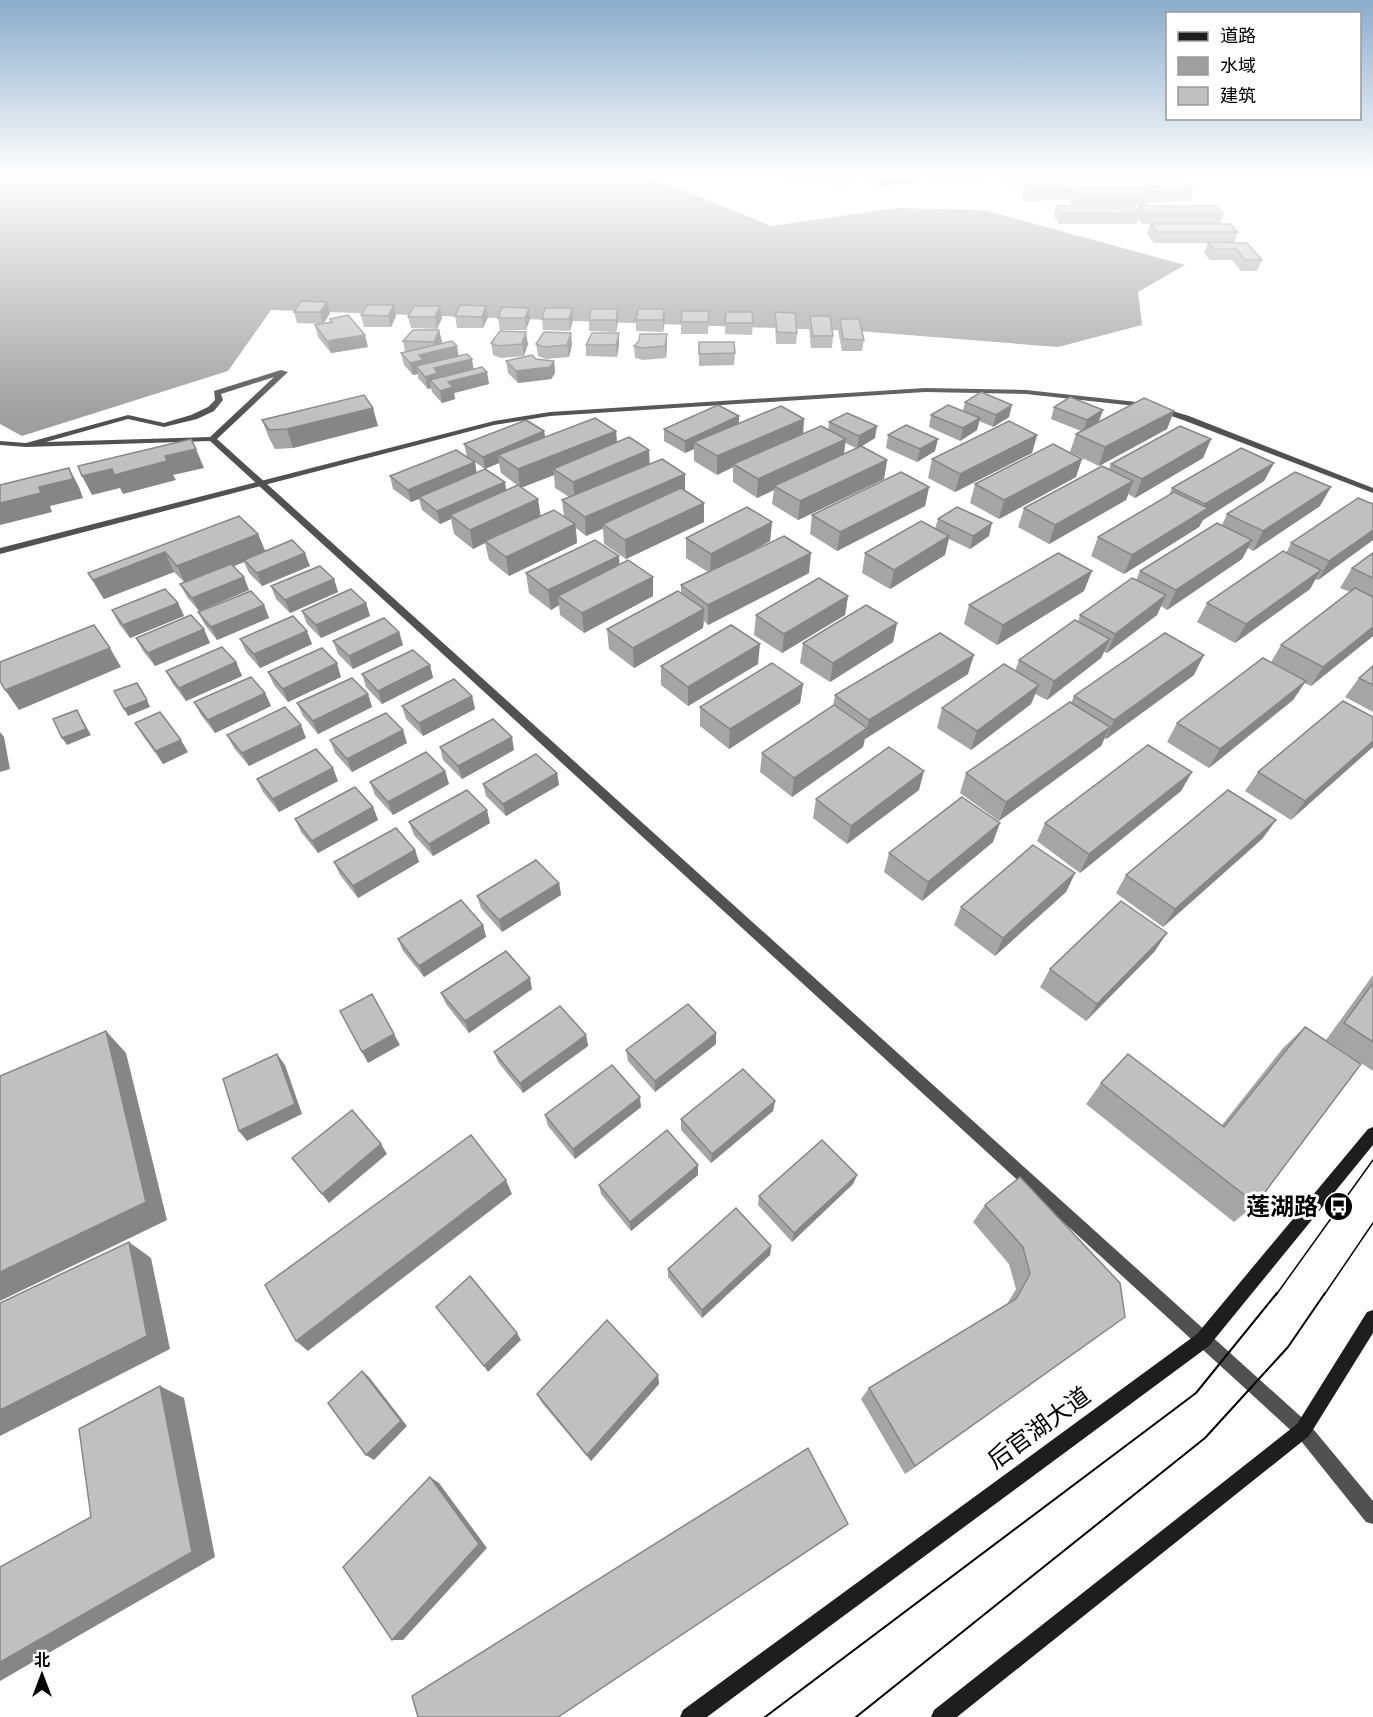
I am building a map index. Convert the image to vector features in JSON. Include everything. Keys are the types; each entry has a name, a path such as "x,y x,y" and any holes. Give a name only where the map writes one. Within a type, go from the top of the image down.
{"main road":[{"name":"后官湖大道","path":"690,1717 1203,1340 1373,1134"},
{"path":"941,1717 1303,1430 1373,1318"}],"street":[{"path":"0,442 26,445 212,440 284,372 217,393 219,400 211,410 194,417 164,425 128,417 26,445"},
{"path":"0,551 494,423 550,414 925,390 1026,392 1146,405 1186,418 1373,491"},
{"path":"212,440 1303,1430 1373,1515"}],"water":[{"path":"0,257 1156,257 1185,265 1138,292 1142,325 1058,347 858,331 271,310 228,371 22,436 0,424"}],"building":[{"path":"1243,257 1259,257 1262,260 1245,260"},
{"path":"301,301 327,302 320,312 294,312"},
{"path":"367,305 394,305 388,316 361,315"},
{"path":"460,305 486,306 482,317 455,316"},
{"path":"414,306 440,306 435,317 408,317"},
{"path":"502,307 529,308 525,318 498,318"},
{"path":"545,308 572,308 569,319 542,319"},
{"path":"591,309 618,309 616,320 589,320"},
{"path":"638,309 664,309 663,320 636,320"},
{"path":"682,311 709,311 708,322 681,322"},
{"path":"726,312 752,312 753,323 725,323"},
{"path":"775,312 795,313 797,333 777,332"},
{"path":"348,315 365,335 327,341 315,325 332,322 330,319"},
{"path":"810,316 830,316 833,336 813,336"},
{"path":"840,319 859,319 864,340 843,339"},
{"path":"413,330 439,330 434,342 403,341"},
{"path":"500,331 526,332 522,344 499,346 491,343"},
{"path":"544,332 571,333 567,345 544,347 536,344"},
{"path":"592,333 619,333 616,345 586,345"},
{"path":"640,334 667,334 665,346 642,348 634,346 639,341"},
{"path":"452,341 457,346 419,355 423,360 410,363 401,353"},
{"path":"699,342 734,342 735,353 699,354"},
{"path":"467,354 472,359 434,368 438,373 425,377 416,366"},
{"path":"532,355 536,359 554,361 550,367 516,371 506,361"},
{"path":"482,367 487,372 448,382 453,387 440,391 430,380"},
{"path":"981,392 1012,405 996,415 965,402"},
{"path":"364,395 373,408 287,429 269,430 262,420"},
{"path":"1070,397 1103,410 1087,420 1054,407"},
{"path":"1144,398 1174,411 1105,447 1076,434"},
{"path":"718,405 739,416 685,441 664,429"},
{"path":"948,405 980,418 963,428 931,415"},
{"path":"781,406 804,419 717,456 694,442"},
{"path":"847,413 877,426 859,436 829,422"},
{"path":"595,418 616,431 518,469 498,455"},
{"path":"526,420 544,431 483,457 464,444"},
{"path":"1009,421 1037,435 960,474 932,459"},
{"path":"906,425 938,439 920,449 888,435"},
{"path":"821,426 846,439 758,479 733,464"},
{"path":"1180,426 1211,439 1142,479 1111,464"},
{"path":"629,437 649,450 573,482 553,469"},
{"path":"191,439 196,449 165,456 167,461 114,475 112,469 82,476 78,466"},
{"path":"1053,444 1082,459 1004,500 975,484"},
{"path":"861,446 887,460 800,501 774,486"},
{"path":"1241,448 1274,463 1205,504 1172,488"},
{"path":"456,450 475,462 408,490 390,476"},
{"path":"662,459 685,474 585,517 562,500"},
{"path":"1102,466 1133,481 1055,525 1024,508"},
{"path":"69,468 73,479 39,487 41,493 0,503 0,485"},
{"path":"485,469 505,482 437,511 419,497"},
{"path":"901,472 929,487 840,532 812,515"},
{"path":"1295,472 1331,487 1263,531 1227,514"},
{"path":"518,485 538,499 470,530 450,515"},
{"path":"681,488 704,503 625,540 603,524"},
{"path":"1174,492 1208,508 1132,555 1098,537"},
{"path":"1358,498 1373,504 1373,530 1329,561 1291,543"},
{"path":"747,507 772,522 711,554 686,538"},
{"path":"957,507 992,523 973,536 938,519"},
{"path":"554,510 575,524 506,557 485,541"},
{"path":"239,516 258,534 177,566 165,552 93,580 88,573"},
{"path":"921,521 949,536 894,570 865,553"},
{"path":"1217,523 1252,540 1176,590 1140,571"},
{"path":"784,536 811,553 708,605 681,585"},
{"path":"292,540 305,553 257,573 244,560"},
{"path":"595,540 619,556 548,590 526,573"},
{"path":"1283,551 1321,570 1246,624 1207,603"},
{"path":"1058,553 1092,571 1003,625 969,605"},
{"path":"1373,553 1373,578 1352,568"},
{"path":"628,560 653,577 582,613 558,596"},
{"path":"231,564 244,577 192,598 180,584"},
{"path":"320,566 334,579 285,600 271,586"},
{"path":"819,578 848,596 784,634 756,615"},
{"path":"1132,578 1166,595 1115,634 1080,615"},
{"path":"1355,588 1373,597 1373,627 1323,667 1281,645"},
{"path":"165,589 178,603 123,625 112,610"},
{"path":"351,589 366,603 316,625 302,611"},
{"path":"251,591 264,605 211,627 198,612"},
{"path":"678,591 704,609 633,648 607,629"},
{"path":"866,605 897,623 833,663 803,643"},
{"path":"191,615 204,629 148,653 136,638"},
{"path":"293,616 307,631 254,654 240,639"},
{"path":"384,618 399,632 349,656 333,641"},
{"path":"1075,620 1110,639 1054,681 1019,660"},
{"path":"94,625 110,648 5,690 0,681 0,662"},
{"path":"731,625 760,644 688,687 661,666"},
{"path":"940,633 974,655 869,720 835,695"},
{"path":"1165,633 1204,655 1114,720 1074,696"},
{"path":"222,647 236,662 179,688 166,671"},
{"path":"322,648 337,663 283,689 268,672"},
{"path":"413,650 430,665 378,691 362,674"},
{"path":"1263,658 1306,681 1220,749 1177,723"},
{"path":"772,663 803,684 730,729 700,707"},
{"path":"1004,664 1039,685 977,731 942,708"},
{"path":"1373,666 1373,685 1359,678"},
{"path":"251,677 265,693 208,720 194,702"},
{"path":"352,678 368,694 313,721 297,703"},
{"path":"454,679 472,696 419,723 402,706"},
{"path":"137,683 147,700 124,709 114,691"},
{"path":"1343,701 1373,717 1373,741 1305,801 1258,772"},
{"path":"1070,702 1110,727 1006,802 966,773"},
{"path":"834,705 867,728 794,778 762,753"},
{"path":"285,707 301,725 242,753 227,735"},
{"path":"77,710 86,729 62,738 53,719"},
{"path":"160,712 181,740 156,751 135,723"},
{"path":"386,713 403,730 347,759 330,740"},
{"path":"493,719 512,737 458,766 440,747"},
{"path":"1148,745 1192,772 1089,854 1045,823"},
{"path":"889,747 924,771 851,826 816,799"},
{"path":"316,749 333,768 273,799 257,779"},
{"path":"426,752 445,771 388,802 370,782"},
{"path":"536,754 557,773 503,804 483,784"},
{"path":"355,787 373,807 312,841 295,819"},
{"path":"467,790 487,810 429,844 409,822"},
{"path":"1228,790 1276,820 1175,909 1126,875"},
{"path":"962,797 1000,823 928,882 889,853"},
{"path":"396,828 415,850 353,886 334,862"},
{"path":"1033,845 1075,873 1003,938 961,907"},
{"path":"536,860 559,883 499,920 477,896"},
{"path":"461,900 483,925 419,966 398,939"},
{"path":"1121,901 1167,933 1097,1004 1050,969"},
{"path":"506,951 530,978 465,1021 441,993"},
{"path":"1373,983 1373,1042 1344,1023"},
{"path":"372,994 394,1034 362,1052 340,1011"},
{"path":"688,1004 716,1033 655,1081 626,1050"},
{"path":"560,1006 586,1035 520,1083 494,1052"},
{"path":"1305,1027 1361,1064 1256,1204 1101,1083 1128,1054 1224,1127"},
{"path":"106,1031 146,1202 0,1272 0,1076"},
{"path":"277,1054 295,1104 239,1131 223,1079"},
{"path":"612,1065 640,1097 573,1149 545,1115"},
{"path":"743,1069 775,1101 712,1154 681,1119"},
{"path":"352,1110 381,1144 322,1194 292,1158"},
{"path":"667,1130 698,1165 630,1222 599,1185"},
{"path":"471,1135 506,1180 296,1341 265,1285"},
{"path":"822,1140 857,1175 794,1233 759,1196"},
{"path":"1020,1177 1120,1283 1125,1317 915,1466 869,1388 1016,1299 1030,1274 1023,1247 985,1205"},
{"path":"736,1208 771,1246 702,1310 668,1269"},
{"path":"129,1242 147,1336 0,1410 0,1303"},
{"path":"470,1276 517,1333 484,1366 436,1307"},
{"path":"607,1320 658,1375 587,1455 537,1394"},
{"path":"362,1371 401,1421 366,1455 328,1403"},
{"path":"160,1386 192,1552 0,1662 0,1567 91,1517 79,1429"},
{"path":"808,1448 848,1524 558,1717 418,1717 412,1696"},
{"path":"430,1477 479,1544 392,1640 343,1567"}],"tram line":[{"path":"1276,1295 1373,1160"},
{"path":"1324,1295 1373,1223"},
{"path":"765,1717 1196,1393 1277,1293"},
{"path":"856,1717 1205,1438 1288,1347 1325,1293"}],"place":[{"name":"莲湖路","path":"1339,1207"}]}
